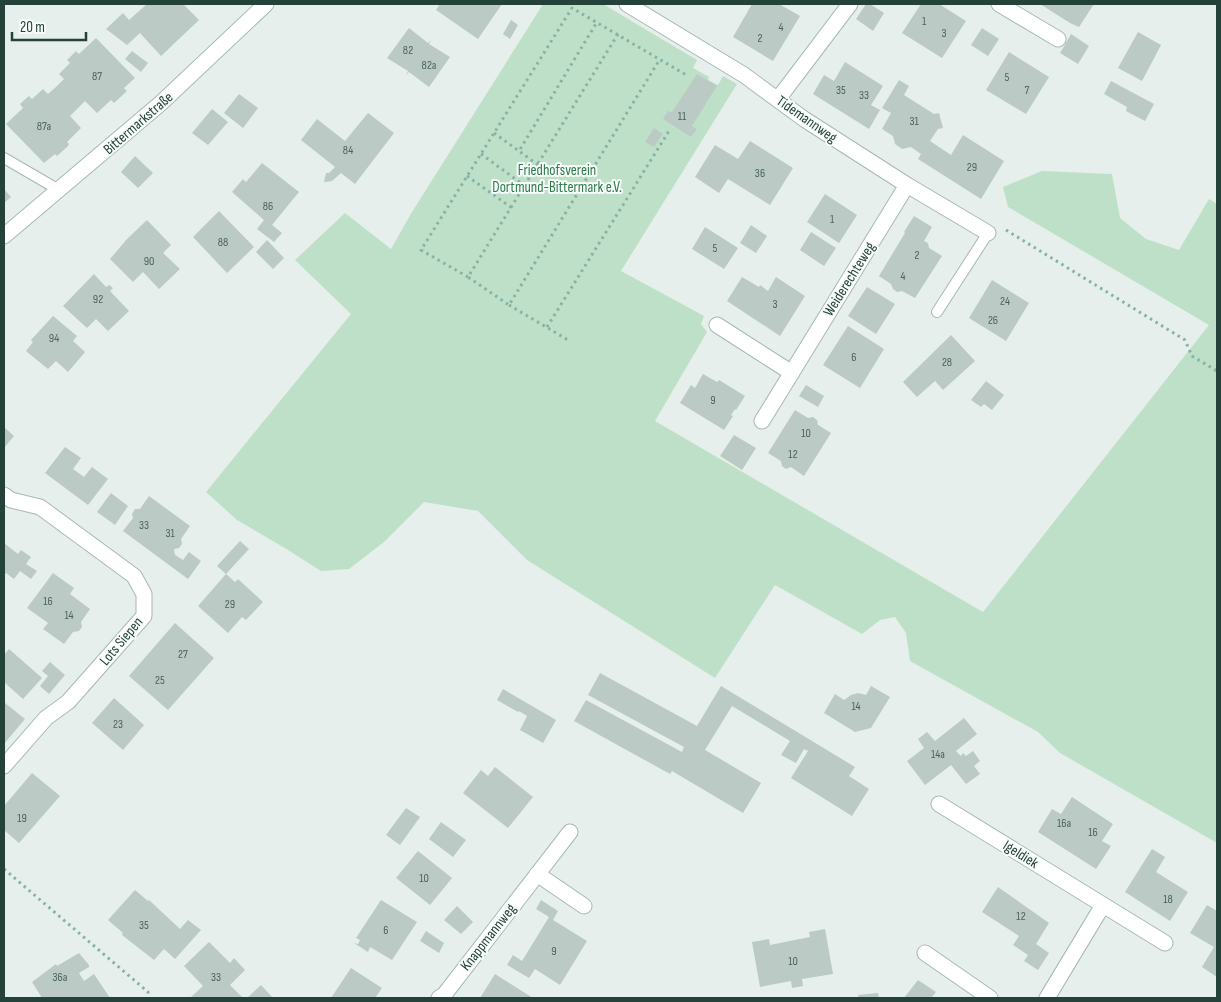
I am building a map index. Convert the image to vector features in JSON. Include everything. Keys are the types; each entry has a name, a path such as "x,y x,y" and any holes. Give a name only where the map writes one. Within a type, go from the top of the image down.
{"street":[{"name":"Bittermarkstraße","path":"4,236 161,103 266,4"},
{"name":"Tidemannweg","path":"627,4 744,75 804,119 907,185 988,233"},
{"path":"778,99 850,4"},
{"path":"1000,4 1058,39"},
{"name":"Weiderechteweg","path":"762,421 907,185"},
{"path":"717,325 792,373"},
{"name":"Lots Siepen","path":"4,495 11,500 40,506 134,576 144,594 144,616 68,702 46,718 4,766"},
{"name":"Igeldiek","path":"939,804 1165,943"},
{"name":"Knappmannweg","path":"439,998 444,995 570,832"},
{"path":"537,874 584,906"},
{"path":"1047,998 1103,905"},
{"path":"924,953 990,998"}],"lane":[{"path":"4,158 59,190"},
{"path":"937,312 988,233"}],"path":[{"path":"568,340 421,250 574,4"},
{"path":"572,8 688,76"},
{"path":"519,151 597,22"},
{"path":"468,278 618,34"},
{"path":"509,305 660,59"},
{"path":"547,327 669,131"},
{"path":"494,133 538,165"},
{"path":"481,154 525,186"},
{"path":"467,176 512,208"},
{"path":"988,233 995,227 1004,229 1185,340 1192,356 1217,371"},
{"path":"4,869 148,992 148,998"}],"green space":[{"name":"Friedhofsverein Dortmund-Bittermark e.V.","path":"543,4 603,4 697,60 693,68 709,77 708,80 718,85 723,76 737,84 621,271 704,316 701,324 707,332 655,421 983,612 1209,325 1008,207 1003,187 1042,171 1112,174 1120,218 1146,239 1179,250 1209,199 1217,204 1217,843 1060,753 1038,732 910,661 906,633 895,617 880,620 862,634 775,585 715,678 527,560 478,511 424,502 384,542 349,569 321,571 237,520 206,492 351,314 295,260 345,213 391,249 412,212"}],"building":[{"path":"147,4 183,4 199,20 161,56 140,33 127,45 106,29 123,13 129,20"},
{"path":"440,4 502,4 478,39 436,10"},
{"path":"752,4 779,4 800,16 773,61 733,37"},
{"path":"866,4 870,4 884,13 873,31 856,19"},
{"path":"921,4 939,4 966,21 942,58 902,33"},
{"path":"1040,4 1094,4 1079,27"},
{"path":"511,20 518,25 510,39 503,34"},
{"path":"409,28 428,43 431,40 429,44 450,57 429,87 409,72 406,75 408,71 387,58"},
{"path":"982,28 999,39 988,56 971,45"},
{"path":"1138,32 1161,45 1142,81 1118,68"},
{"path":"1071,34 1089,46 1078,64 1060,53"},
{"path":"96,38 135,78 124,88 127,91 114,103 111,100 97,113 85,101 70,116 81,128 67,142 68,146 57,156 55,154 44,163 6,124 23,108 20,104 29,96 32,99 43,89 48,94 56,87 64,79 59,74 70,63 67,60 76,51 79,54"},
{"path":"132,51 148,63 141,72 125,59"},
{"path":"1009,52 1049,77 1026,114 986,90"},
{"path":"845,62 883,86 871,105 880,110 869,129 813,94 824,75 834,81"},
{"path":"697,74 717,86 692,126 697,129 691,137 663,119 668,111 672,112"},
{"path":"899,80 909,86 904,95 934,114 939,113 943,128 938,129 930,141 951,155 963,135 1004,161 981,199 918,159 921,154 911,147 902,149 895,144 893,136 882,129 891,113 882,108"},
{"path":"1111,81 1154,104 1145,121 1126,111 1127,107 1104,94"},
{"path":"239,94 258,108 243,128 224,113"},
{"path":"212,109 228,122 208,145 192,133"},
{"path":"368,113 394,133 355,184 341,173 332,181 324,182 326,173 329,173 335,167 301,140 317,119 345,141"},
{"path":"654,128 663,134 654,147 645,142"},
{"path":"750,141 793,168 770,205 728,179 719,193 695,177 715,145 738,159"},
{"path":"135,156 153,173 138,188 121,172"},
{"path":"262,163 299,192 272,225 282,233 274,242 257,229 264,220 232,192 243,179 246,182"},
{"path":"4,189 11,197 4,203"},
{"path":"825,194 857,215 839,243 807,222"},
{"path":"219,211 254,247 227,273 193,237"},
{"path":"914,216 932,227 924,241 928,243 929,248 942,256 915,298 902,291 897,292 891,284 879,276"},
{"path":"147,220 171,245 163,253 180,269 159,289 143,272 133,282 110,259"},
{"path":"751,225 767,236 756,253 740,243"},
{"path":"705,227 738,248 724,269 692,249"},
{"path":"811,232 836,248 824,266 800,250"},
{"path":"267,240 284,258 273,269 256,252"},
{"path":"94,274 106,287 109,285 113,288 110,291 129,311 108,331 96,319 87,328 63,306"},
{"path":"742,277 768,291 776,277 805,296 780,336 727,301"},
{"path":"992,280 1029,303 1006,341 969,318"},
{"path":"867,287 895,304 876,334 848,316"},
{"path":"53,316 77,336 73,341 85,352 68,372 56,361 48,369 26,351 33,342 31,340"},
{"path":"848,326 884,349 860,388 823,365"},
{"path":"951,335 975,361 943,390 935,381 917,397 903,382"},
{"path":"703,374 717,382 719,380 745,396 731,415 733,416 724,430 680,403 691,385 695,388"},
{"path":"986,381 1004,395 992,410 984,404 981,407 971,400"},
{"path":"806,385 824,396 818,407 799,396"},
{"path":"795,410 808,418 813,417 817,420 818,425 831,433 804,476 791,467 786,469 782,466 781,461 768,453"},
{"path":"4,427 14,436 4,448"},
{"path":"734,435 756,448 742,470 720,456"},
{"path":"65,447 81,458 73,469 84,477 92,467 108,479 88,505 45,473"},
{"path":"111,493 128,506 115,525 97,512"},
{"path":"149,496 190,526 181,539 182,544 179,548 174,549 175,555 183,560 189,552 201,561 188,579 123,531 133,518 132,514 135,509 140,509"},
{"path":"240,541 249,549 226,574 217,566"},
{"path":"4,543 18,554 21,550 31,557 26,564 37,571 31,579 20,571 14,579 6,573 4,575"},
{"path":"53,573 74,588 70,594 90,609 81,622 82,627 79,631 73,632 64,644 43,629 48,623 27,608"},
{"path":"226,574 235,582 238,579 263,602 246,620 242,617 228,633 198,606"},
{"path":"175,623 214,658 168,710 129,676"},
{"path":"9,649 42,678 23,699 4,682 4,655"},
{"path":"50,662 65,675 49,694 40,686 48,676 42,671"},
{"path":"600,673 697,726 721,686 855,767 849,776 869,789 852,816 791,778 808,751 804,749 796,763 781,755 790,741 732,706 705,750 761,783 743,813 672,771 670,774 574,721 586,700 682,752 684,747 588,695"},
{"path":"871,686 890,697 871,728 855,732 824,713 835,694 844,700 858,693 866,695"},
{"path":"503,689 556,720 543,743 520,730 527,716 497,700"},
{"path":"114,698 144,725 123,750 92,723"},
{"path":"4,704 25,719 4,744"},
{"path":"964,718 977,734 956,751 961,756 963,753 966,756 973,751 980,761 974,766 980,774 966,784 951,765 925,785 907,761 924,748 918,739 927,732 935,741"},
{"path":"495,767 533,797 508,828 463,793 481,770 488,776"},
{"path":"32,773 60,796 19,843 4,830 4,806"},
{"path":"1072,797 1113,824 1102,841 1111,846 1096,869 1038,832 1052,809 1061,814"},
{"path":"406,808 420,817 400,845 386,835"},
{"path":"441,822 466,840 453,857 429,839"},
{"path":"1152,849 1165,857 1156,872 1188,892 1170,921 1125,892"},
{"path":"418,851 452,878 430,905 396,878"},
{"path":"998,887 1049,923 1036,944 1049,953 1038,970 1024,961 1028,955 1013,945 1019,936 982,912"},
{"path":"135,890 149,900 180,929 188,920 201,930 175,959 164,949 154,960 122,935 123,933 108,920"},
{"path":"381,900 417,922 392,960 370,947 368,952 354,943 358,944 360,940 356,938"},
{"path":"541,900 558,911 553,920 587,941 560,985 535,969 529,978 507,965 513,955 522,961 549,917 536,909"},
{"path":"1207,905 1217,911 1217,977 1202,967 1214,947 1190,933"},
{"path":"457,906 473,922 461,934 444,920"},
{"path":"825,929 833,974 802,979 803,986 792,988 791,981 760,987 752,942 769,939 770,945 810,937 809,932"},
{"path":"426,931 444,943 439,953 420,941"},
{"path":"209,942 230,963 234,958 245,970 230,985 243,998 190,998 203,986 184,966"},
{"path":"79,953 89,965 89,967 79,973 84,981 94,974 110,998 42,998 32,982 56,964 57,966"},
{"path":"351,968 382,988 375,998 331,998"},
{"path":"495,974 533,998 480,998"},
{"path":"918,980 936,992 931,998 904,998"},
{"path":"261,985 273,998 247,998"},
{"path":"878,993 879,998 859,998 858,995"}]}
